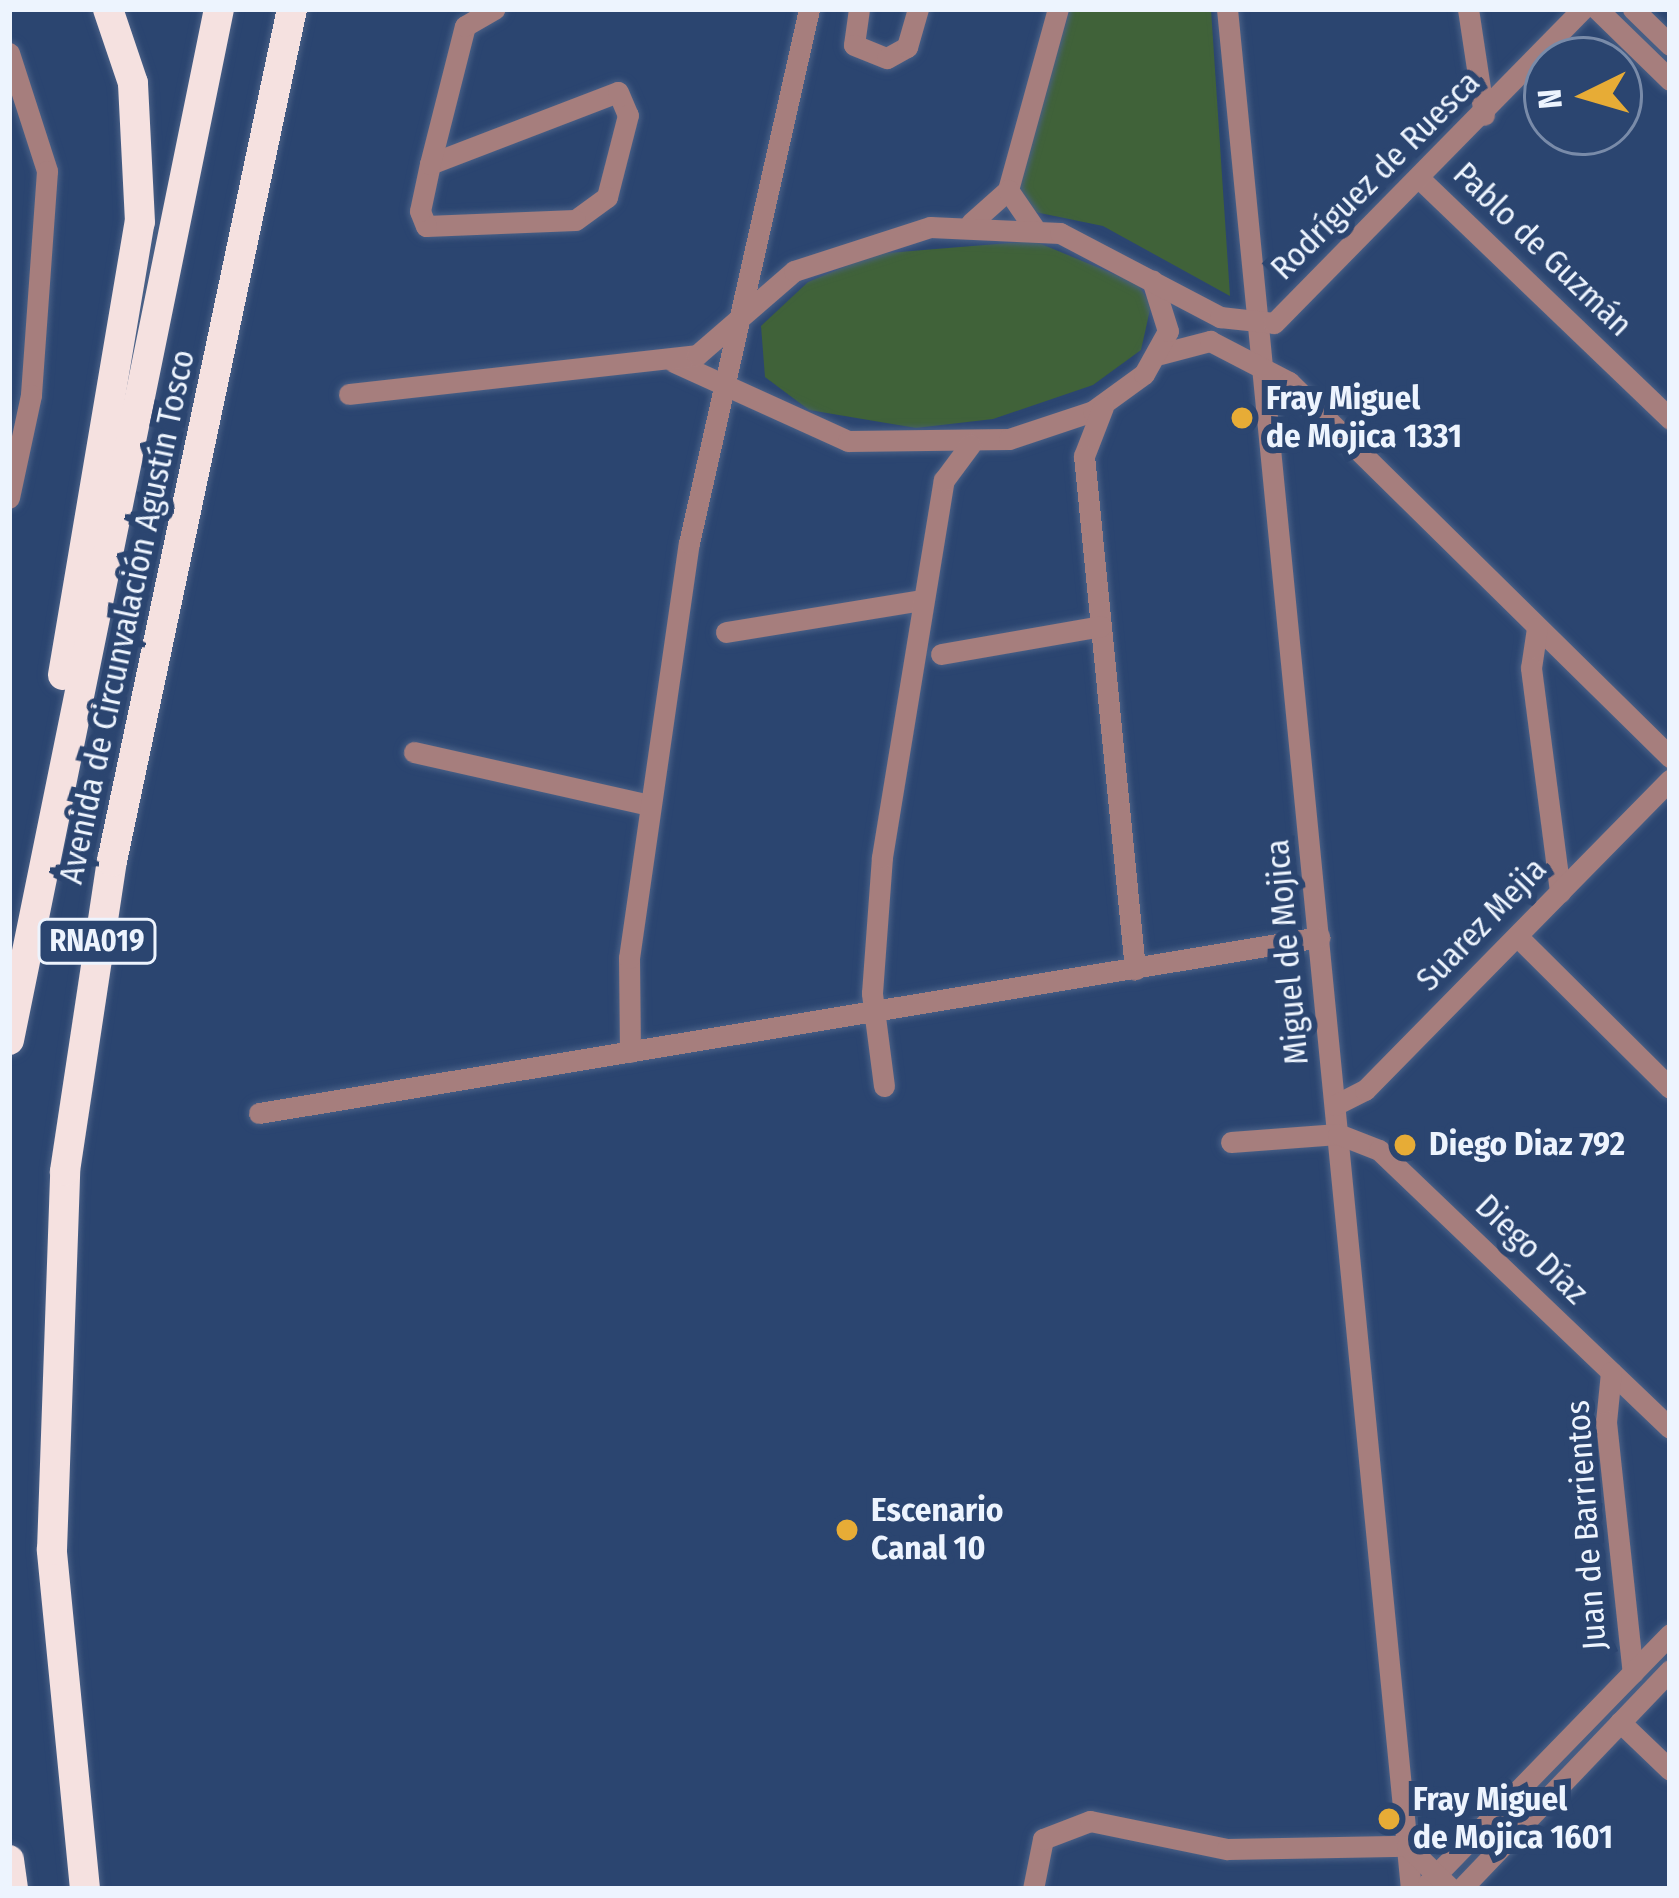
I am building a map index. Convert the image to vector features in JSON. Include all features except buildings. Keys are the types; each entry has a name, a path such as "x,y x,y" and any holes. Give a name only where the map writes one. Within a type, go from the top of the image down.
{"highway":[{"path":"58,770 66,629 140,221 136,98 109,9"},
{"name":"Avenida de Circunvalación Agustín Tosco","path":"9,1040 58,770 219,9"},
{"name":"Avenida de Circunvalación Agustín Tosco","path":"85,1889 52,1550 64,1171 112,861 292,9"},
{"path":"9,1860 14,1889"}],"street":[{"path":"430,164 608,92 629,105 607,197 575,220 432,232 420,211 430,164 465,26 494,9"},
{"path":"630,1052 624,1000 649,805 710,427 724,386 751,233 809,9"},
{"path":"859,9 854,45 887,58 907,47 917,9"},
{"path":"967,225 1008,190 1058,9"},
{"name":"Miguel de Mojica","path":"1227,9 1412,1889"},
{"path":"1468,9 1484,115"},
{"name":"Rodríguez de Ruesca","path":"1259,326 1285,316 1583,9"},
{"path":"1597,9 1670,80"},
{"path":"1633,9 1670,45"},
{"path":"9,53 47,171 31,395 9,498"},
{"name":"Pablo de Guzmán","path":"1420,179 1670,419"},
{"path":"1008,190 1034,228"},
{"path":"350,394 697,355 794,271 876,238 967,225 1034,228 1259,326"},
{"path":"751,233 767,266 794,271"},
{"path":"1148,275 1166,315 1160,354"},
{"path":"661,362 724,386 822,435 912,447 970,445 1038,431 1105,404 1160,354 1210,341 1263,365 1670,757"},
{"path":"1084,456 1105,404"},
{"path":"710,427 730,408 759,407"},
{"path":"1038,431 1071,436 1084,456 1135,969"},
{"path":"884,1086 873,1013 882,856 944,480 970,445"},
{"path":"912,447 944,480"},
{"path":"726,632 922,601"},
{"path":"941,654 1101,626"},
{"path":"1537,628 1531,668 1560,892"},
{"path":"414,752 649,805"},
{"name":"Suarez Mejia","path":"1335,1105 1365,1090 1670,780"},
{"path":"1518,937 1670,1088"},
{"path":"259,1113 1320,938"},
{"path":"1231,1142 1338,1134"},
{"name":"Diego Díaz","path":"1338,1134 1379,1150 1670,1428"},
{"name":"Juan de Barrientos","path":"1611,1372 1606,1422 1633,1672"},
{"path":"1412,1889 1444,1882 1670,1634"},
{"path":"1461,1889 1670,1670"},
{"path":"1620,1722 1670,1770"},
{"path":"1034,1889 1042,1839 1074,1823 1228,1849 1407,1846 1444,1882"}],"green space":[{"path":"1070,9 1211,9 1230,296 1103,226 1030,211 1015,196"},
{"path":"1034,241 1138,284 1151,305 1141,350 1093,385 993,419 916,428 809,410 765,377 761,326 808,282 875,254"}],"place":[{"name":"Fray Miguel de Mojica 1331","path":"1242,418"},
{"name":"Diego Diaz 792","path":"1405,1145"},
{"name":"Escenario Canal 10","path":"847,1530"},
{"name":"Fray Miguel de Mojica 1601","path":"1389,1819"}]}
